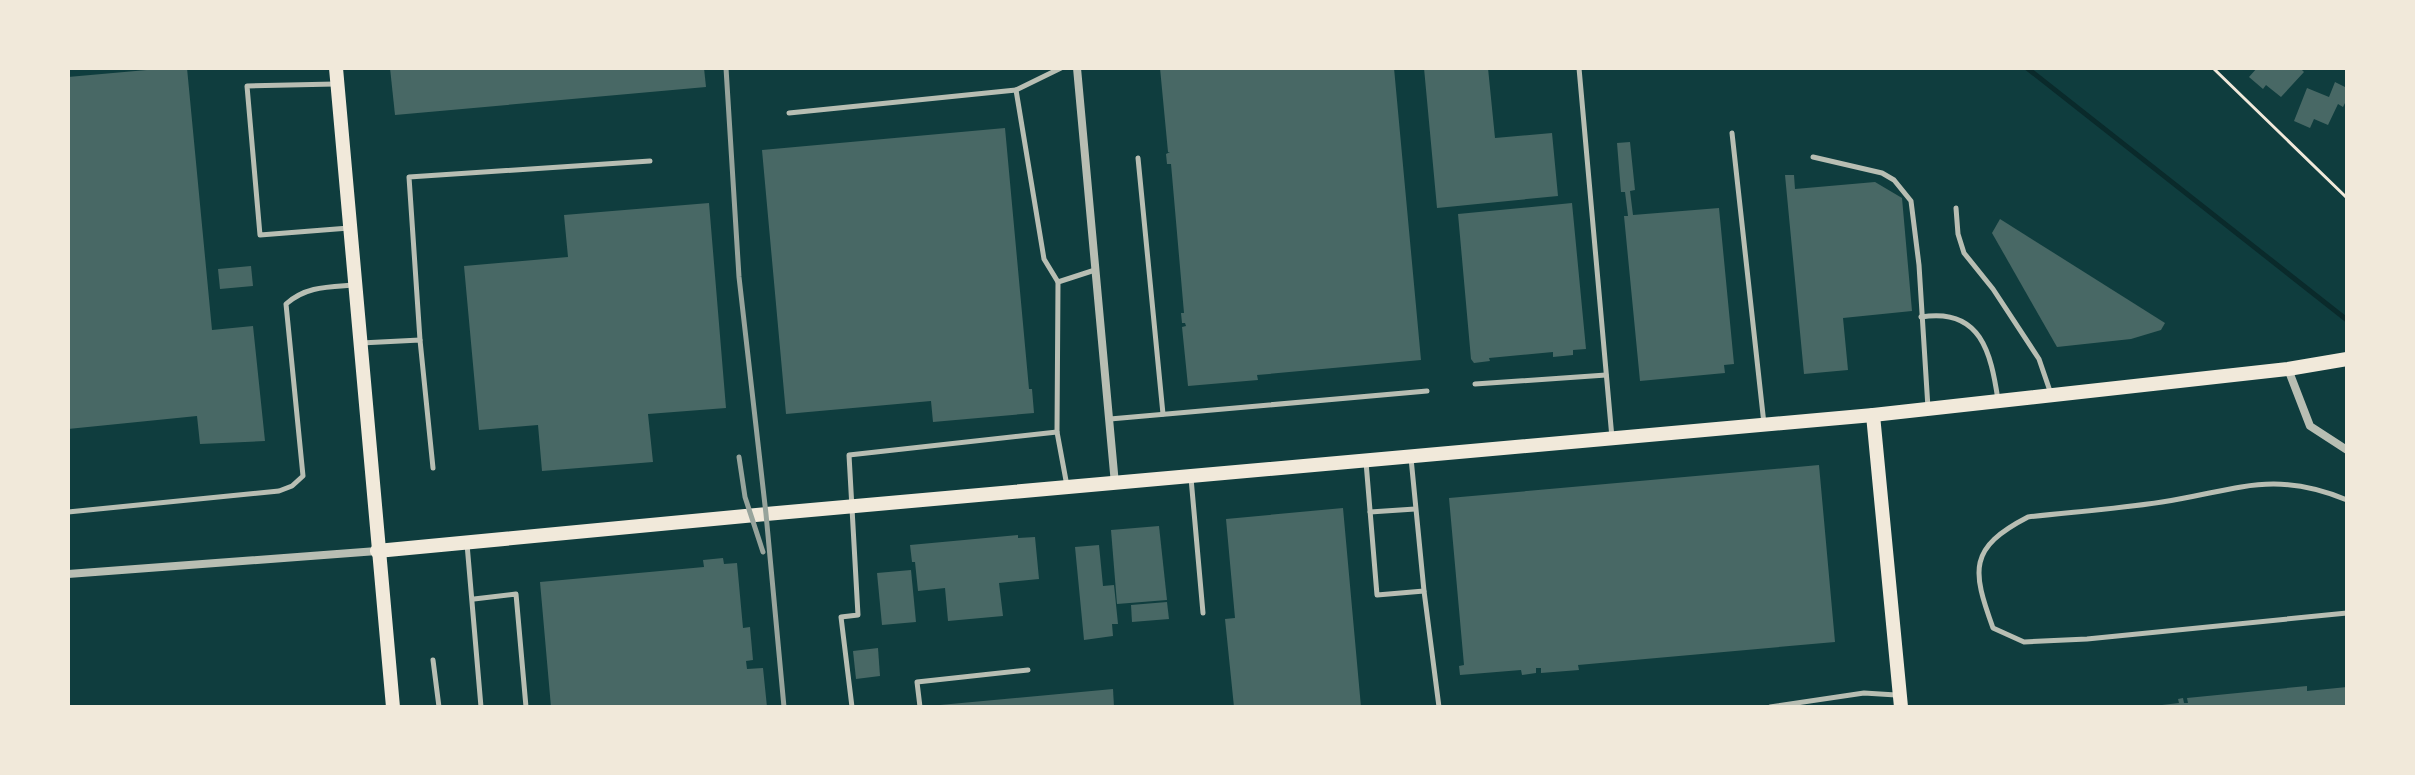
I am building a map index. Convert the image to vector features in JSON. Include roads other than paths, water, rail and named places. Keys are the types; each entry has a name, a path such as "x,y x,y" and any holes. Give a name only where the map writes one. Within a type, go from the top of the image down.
{"main road":[{"path":"336,68 393,707"},
{"path":"377,551 1873,415 2288,369 2347,359"},
{"path":"1873,415 1901,701"}],"street":[{"path":"1077,68 1115,484"},
{"path":"2288,369 2310,426 2347,450"},
{"path":"68,574 377,551"}],"lane":[{"path":"789,113 1016,90 1061,68"},
{"path":"1579,68 1612,439"},
{"path":"337,84 247,86 260,235 350,228"},
{"path":"1016,90 1044,259 1058,282 1057,432 1067,488"},
{"path":"1732,133 1764,425"},
{"path":"1813,157 1882,173 1894,180 1911,201 1919,265 1929,409"},
{"path":"1138,158 1163,414"},
{"path":"433,468 420,340 409,177 650,161"},
{"path":"1956,208 1958,234 1964,253 1993,289 2039,359 2051,395"},
{"path":"1058,282 1095,270"},
{"path":"68,512 279,491 292,486 303,476 286,304 307,290 354,285"},
{"path":"1921,317 1945,314 1967,324 1977,333 1987,347 1993,365 1999,401"},
{"path":"360,343 420,340"},
{"path":"1475,384 1606,375"},
{"path":"1109,419 1427,391"},
{"path":"852,707 841,617 858,615 849,455 1057,432"},
{"path":"1411,457 1439,707"},
{"path":"1366,461 1377,595 1424,591"},
{"path":"1191,477 1203,613"},
{"path":"2347,500 2320,489 2275,483 2234,486 2163,502 2028,517 2008,527 1987,546 1977,570 1993,628 2024,642 2087,639 2347,613"},
{"path":"1370,512 1415,509"},
{"path":"467,543 481,707"},
{"path":"474,599 516,594 526,707"},
{"path":"433,660 439,707"},
{"path":"920,707 917,682 1028,670"},
{"path":"1770,707 1864,693 1901,701"}],"waterway":[{"path":"2027,68 2347,320"}],"railway":[{"path":"726,68 739,277 784,707"},
{"path":"739,457 745,497 763,552"}]}
